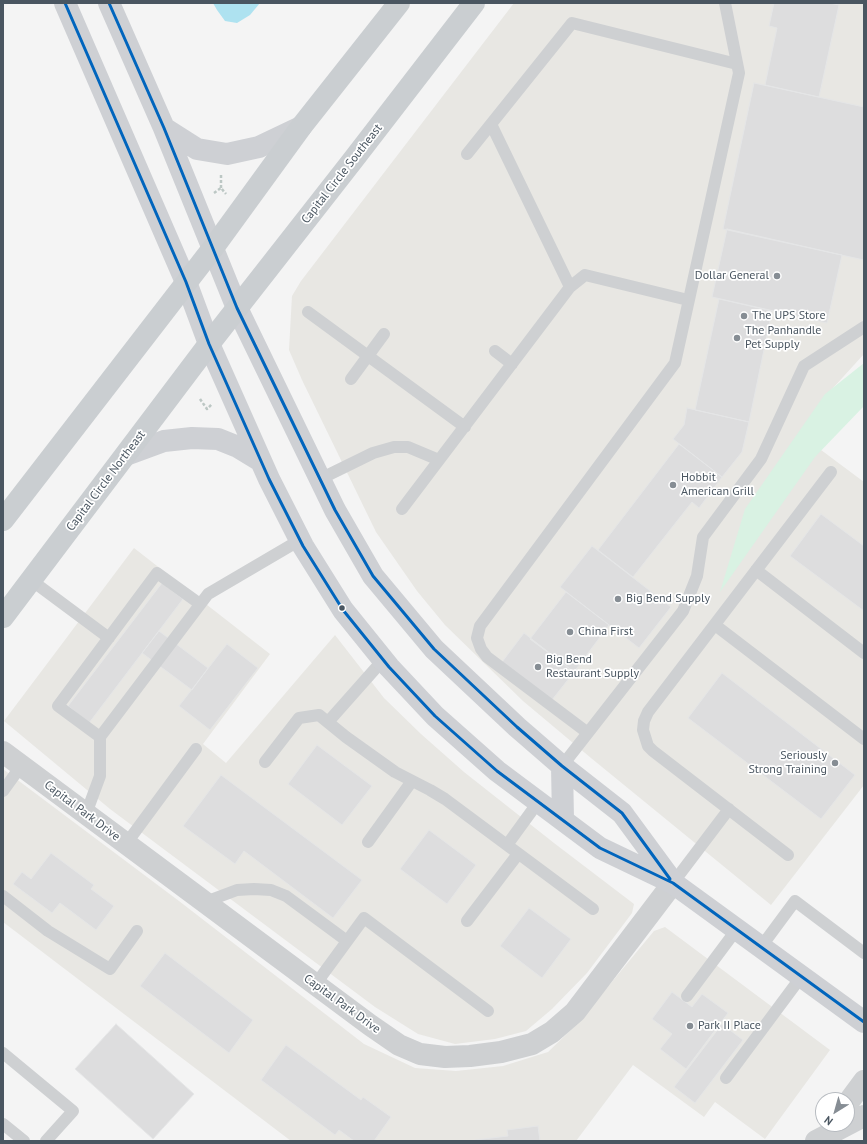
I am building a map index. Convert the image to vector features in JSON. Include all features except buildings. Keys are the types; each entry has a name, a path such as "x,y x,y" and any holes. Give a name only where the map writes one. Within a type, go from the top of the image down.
{"main road":[{"path":"65,3 186,282 209,344 261,461 300,540 343,610 383,660 435,716 497,771 600,848 673,883 864,1021"},
{"path":"109,3 164,128 237,308 335,510 374,576 434,649 517,727 562,766 622,813 673,883"},
{"path":"3,520 213,248 301,127 399,3"},
{"name":"Capital Circle Southeast","path":"209,344 474,3"},
{"path":"164,128 197,149 227,154 259,147 301,127"},
{"name":"Capital Circle Northeast","path":"3,618 209,344"},
{"path":"126,455 164,441 192,438 218,439 238,446 261,461"},
{"path":"562,766 563,819"}],"street":[{"name":"Capital Park Drive","path":"3,752 315,985 399,1045 420,1054 445,1057 470,1056 501,1052 532,1044 552,1032 575,1012 673,883"},
{"path":"855,1093 864,1080"},
{"path":"824,1134 864,1116"}],"lane":[{"path":"588,733 487,657 481,649 477,638 478,632 480,626 675,363 739,73 725,3"},
{"path":"467,154 572,22 737,64"},
{"path":"491,124 570,287"},
{"path":"402,509 570,287 586,275 688,300"},
{"path":"308,312 465,427"},
{"path":"562,766 683,611 697,576 703,537 760,459 804,366 864,327"},
{"path":"351,379 384,334"},
{"path":"495,351 512,364"},
{"path":"320,479 373,453 394,447 408,447 439,460"},
{"path":"788,855 648,746 643,730 644,721 648,712 831,472"},
{"path":"86,814 100,776 100,737 200,604 208,594 300,540"},
{"path":"756,570 864,653"},
{"path":"100,737 58,706 157,574 200,604"},
{"path":"32,580 109,638"},
{"path":"715,625 864,739"},
{"path":"328,722 383,660"},
{"path":"265,762 299,718 319,715 346,737 395,772 445,799 593,909"},
{"path":"126,844 196,749"},
{"path":"3,791 21,766"},
{"path":"368,842 412,781"},
{"path":"507,845 539,801"},
{"path":"673,883 729,809"},
{"path":"467,921 518,854"},
{"path":"204,902 237,890 271,890 286,896 347,941"},
{"path":"3,896 48,931 110,969 137,931"},
{"path":"761,947 795,902 864,954"},
{"path":"315,985 364,918 488,1011"},
{"path":"686,996 737,929"},
{"path":"726,1078 802,977"},
{"path":"3,1053 73,1111 46,1141"},
{"path":"3,1124 24,1141"}],"path":[{"path":"220,174 221,188 226,194"},
{"path":"209,195 221,188"},
{"path":"200,399 207,409 215,401"}],"shaded area":[{"path":"514,3 864,3 864,354 833,388 805,438 864,482 864,785 771,905 523,701 445,625 417,591 376,532 302,380 289,350 292,296 301,281"},
{"path":"134,548 270,654 203,744 226,763 335,635 384,698 421,734 464,772 634,904 632,913 587,973 552,1009 526,1031 495,1039 455,1044 418,1034 375,1007 110,809 4,721"},
{"path":"3,769 179,901 364,1044 415,1068 456,1071 503,1066 548,1052 577,1024 654,931 665,927 830,1050 765,1139 715,1102 704,1117 633,1065 576,1141 291,1141 3,922"}],"green space":[{"path":"864,363 864,406 815,457 720,592 745,509 825,394"}],"water":[{"path":"213,3 260,3 250,15 237,23 225,21"}],"transit line":[{"path":"65,3 186,282 209,344 269,479 303,546 343,610 389,667 435,716 497,771 600,848 673,883 864,1022"},
{"path":"109,3 164,128 237,308 335,510 373,576 434,649 517,727 562,766 622,813 670,879"}],"place":[{"name":"Dollar General","path":"777,276"},
{"name":"The UPS Store","path":"744,316"},
{"name":"The Panhandle Pet Supply","path":"737,338"},
{"name":"Hobbit American Grill","path":"673,485"},
{"name":"Big Bend Supply","path":"618,599"},
{"name":"China First","path":"570,632"},
{"name":"Big Bend Restaurant Supply","path":"538,667"},
{"name":"Seriously Strong Training","path":"835,763"},
{"name":"Park II Place","path":"690,1026"}]}
